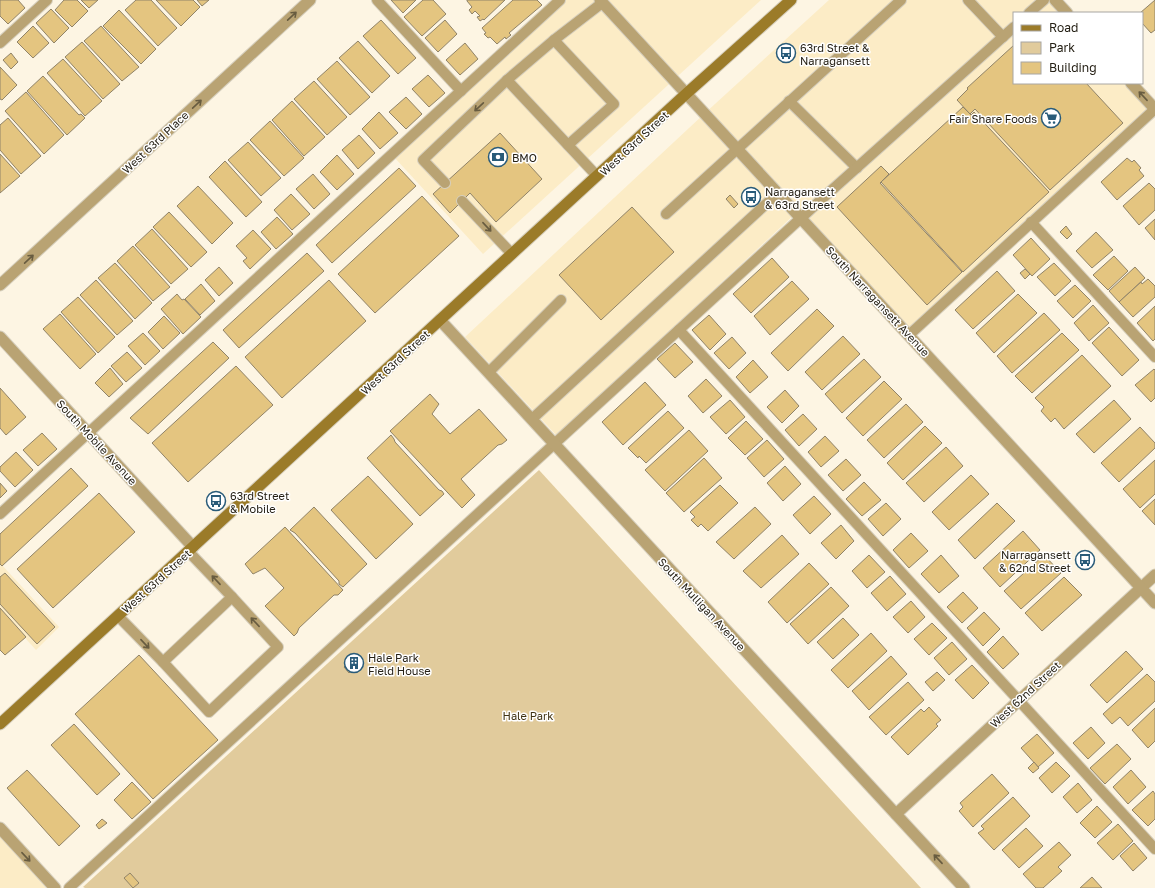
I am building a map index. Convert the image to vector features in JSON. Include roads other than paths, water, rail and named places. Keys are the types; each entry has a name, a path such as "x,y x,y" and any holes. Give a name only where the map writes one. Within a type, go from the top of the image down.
{"main road":[{"name":"West 63rd Street","path":"0,724 687,93 791,0"}],"street":[{"name":"West 63rd Place","path":"0,285 310,0"},
{"path":"1055,0 1066,12"},
{"name":"South Narragansett Avenue","path":"601,1 1155,603"},
{"path":"1133,84 1155,109"},
{"name":"South Mulligan Avenue","path":"440,320 964,888"},
{"name":"South Mobile Avenue","path":"0,337 191,549"},
{"name":"West 62nd Street","path":"896,814 1155,575"},
{"path":"0,828 55,888"}],"lane":[{"path":"0,43 47,0"},
{"path":"377,0 461,91"},
{"path":"0,514 560,0"},
{"path":"666,214 901,0"},
{"path":"968,0 1003,37"},
{"path":"1030,12 1044,0"},
{"path":"445,183 423,160 508,80 601,1"},
{"path":"70,888 678,330 1013,28"},
{"path":"554,40 614,104 568,145"},
{"path":"508,80 597,176"},
{"path":"789,101 857,168"},
{"path":"909,335 1155,109"},
{"path":"532,419 778,193"},
{"path":"462,201 512,254"},
{"path":"1031,222 1155,357"},
{"path":"489,372 561,300"},
{"path":"678,330 1155,849"},
{"path":"118,616 209,712 278,647 232,597 191,549"},
{"path":"163,662 232,597"}],"place":[{"name":"63rd Street & Narragansett","path":"786,53"},
{"name":"Fair Share Foods","path":"1051,118"},
{"name":"BMO","path":"498,157"},
{"name":"Narragansett & 63rd Street","path":"751,197"},
{"name":"63rd Street & Mobile","path":"216,501"},
{"name":"Narragansett & 62nd Street","path":"1085,560"},
{"name":"Hale Park Field House","path":"354,663"}],"park label":[{"name":"Hale Park","path":"528,715"}]}
